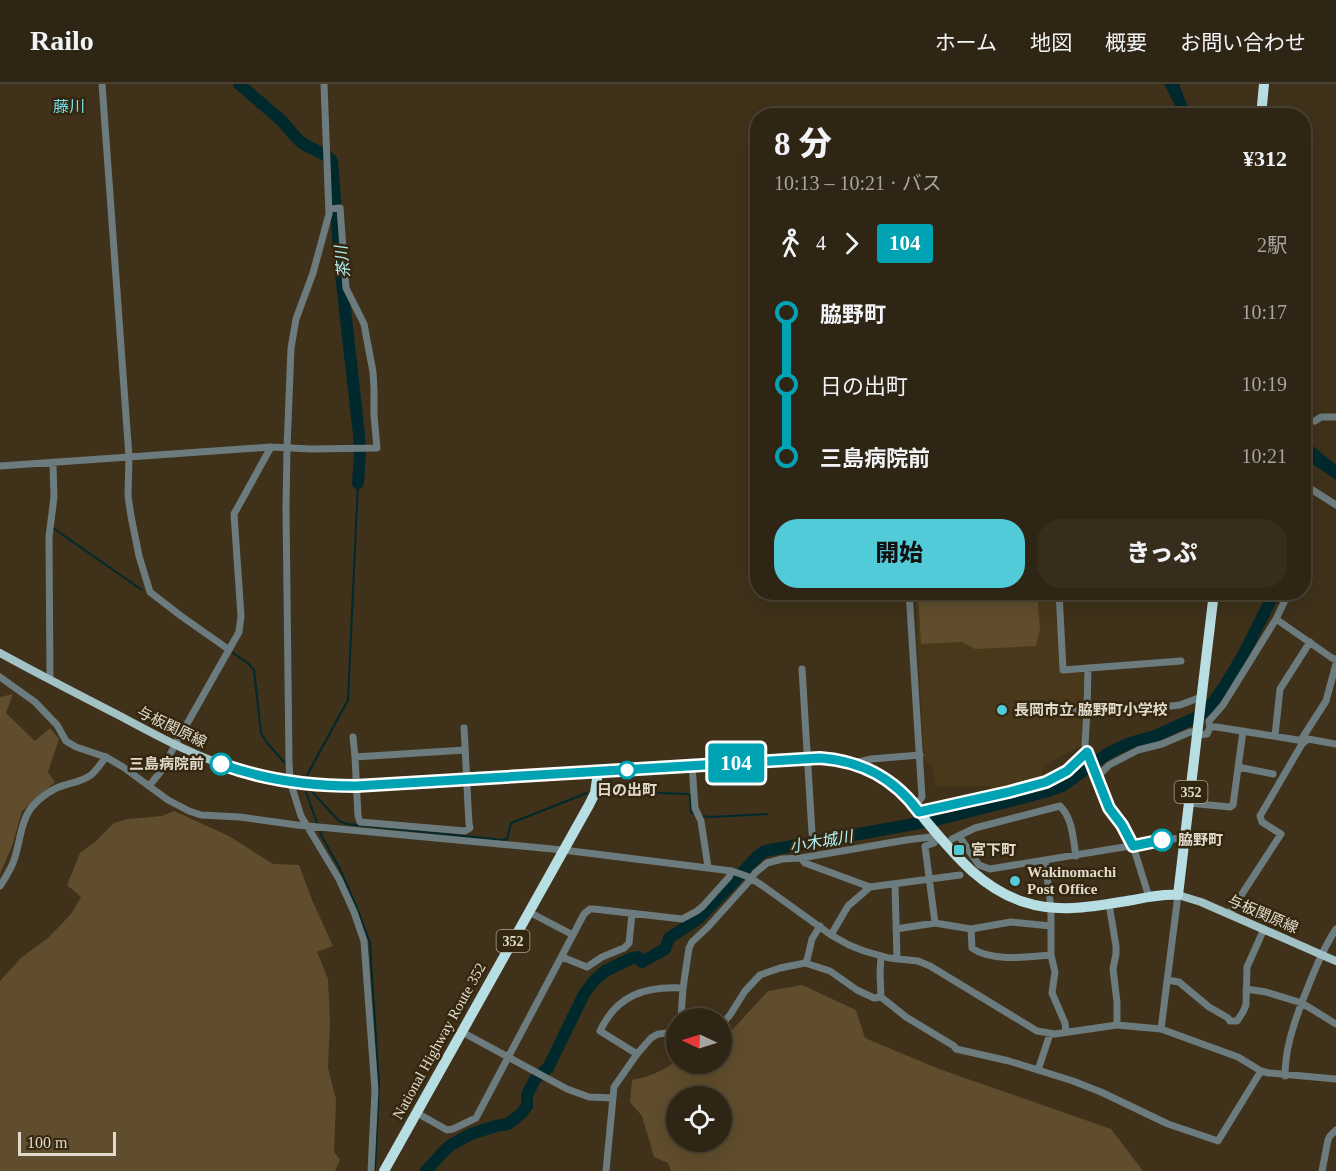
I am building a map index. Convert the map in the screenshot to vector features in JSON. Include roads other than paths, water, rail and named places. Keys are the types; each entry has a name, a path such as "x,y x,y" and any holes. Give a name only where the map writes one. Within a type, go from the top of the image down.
{"highway":[{"path":"1262,108 1264,84"},
{"name":"352","path":"1178,896 1213,600"},
{"path":"598,772 808,759 831,759 855,763 875,772 896,787 919,812 937,838 970,870 990,885 1022,902 1051,908 1082,908 1149,897 1178,896"},
{"name":"National Highway Route 352","path":"384,1171 595,793 598,772"}],"main road":[{"name":"与板関原線","path":"0,653 175,745 244,771 290,781 316,785 356,786 598,772"},
{"name":"与板関原線","path":"1178,896 1201,902 1336,961"}],"street":[{"path":"102,84 129,457 128,496 139,556 150,592 228,649"},
{"path":"324,84 328,221 293,334 286,448 287,697 290,781 301,816 339,879 362,932 375,1090 371,1171"},
{"path":"0,466 271,447 377,448 373,372 366,333 364,324 346,288 340,208 329,209"},
{"path":"1315,421 1321,417 1336,417"},
{"path":"149,786 162,770 240,627 234,514 271,447"},
{"path":"50,679 49,537 54,497 53,464"},
{"path":"1311,489 1336,505"},
{"path":"910,600 922,797 919,812 1046,782 1067,771 1087,753"},
{"path":"1059,600 1063,670 1181,662"},
{"path":"1096,775 1109,765 1138,750 1162,744 1190,732 1207,734 1210,727 1209,721 1223,705 1276,619 1285,600"},
{"path":"1276,619 1332,658 1336,658"},
{"path":"1275,736 1280,689 1310,642"},
{"path":"1228,914 1281,834 1262,822 1260,816 1300,740 1326,701 1336,664"},
{"path":"1088,668 1085,745 1087,753 1109,808 1122,825 1133,846 1149,897"},
{"path":"802,669 812,833"},
{"path":"0,677 35,702 57,725 66,741 76,747 106,757 168,800 201,815 563,850 734,871 750,878 831,935 849,945 881,956 930,966 1037,1032 1050,1034 1117,1024 1161,1029 1238,1057 1261,1071 1285,1076 1336,1079"},
{"path":"1069,711 1162,707 1201,700"},
{"path":"1210,727 1336,744"},
{"path":"353,737 357,816 360,822 465,831 470,828 464,728"},
{"path":"1189,804 1230,807 1233,805 1243,731"},
{"path":"355,757 465,750"},
{"path":"855,763 871,759 920,755"},
{"path":"0,886 15,860 25,820 31,808 42,797 62,785 79,782 88,777 106,757"},
{"path":"692,765 695,808 702,820 708,867"},
{"path":"1238,767 1273,774"},
{"path":"1076,856 1071,824 1060,806 975,828 955,838 979,865 988,871 1045,860 1076,856 1185,837"},
{"path":"682,1008 689,948 692,942 750,878 767,863 856,848 937,838"},
{"path":"935,923 925,846 937,838"},
{"path":"801,858 805,863 870,887 960,875"},
{"path":"1045,860 1051,908 1051,955 1055,972 1052,993 1065,1023 1066,1032"},
{"path":"417,1113 447,1130 476,1118 584,914 590,909 682,919 703,906 734,871"},
{"path":"895,884 897,959"},
{"path":"831,935 848,906 870,887"},
{"path":"1161,1029 1178,896"},
{"path":"1109,904 1116,946 1113,969 1117,1024"},
{"path":"529,912 573,935"},
{"path":"562,957 587,967 602,957 624,948 629,943 632,914"},
{"path":"896,929 935,923 971,929 1011,922 1051,926"},
{"path":"805,963 812,939 820,926"},
{"path":"971,929 972,948 975,950 1000,958 1051,955"},
{"path":"1167,980 1179,982 1209,1007 1230,1021 1237,1021 1246,1005 1247,967 1264,929"},
{"path":"1285,1076 1288,1046 1294,1021 1321,954 1336,929"},
{"path":"881,956 881,997"},
{"path":"732,1012 745,991 760,975 805,963 830,971 857,990 874,998 881,997 906,1017 956,1049 1009,1061 1073,1081 1177,1127 1218,1142 1261,1071"},
{"path":"637,1054 600,1032 606,1017 638,993 665,987 683,988"},
{"path":"1246,989 1266,992 1302,1003 1336,1024"},
{"path":"462,1032 578,1094 613,1098"},
{"path":"606,1171 614,1087 651,1038 666,1033"},
{"path":"1038,1070 1050,1034"},
{"path":"1322,1171 1328,1140 1336,1130"}],"water":[{"path":"1164,84 1179,84 1188,108 1176,107"},
{"path":"1311,445 1336,465 1336,480 1311,463"}],"waterway":[{"name":"茶川","path":"239,84 282,121 301,142 332,161 341,274 359,435 358,483"},
{"path":"306,777 348,700 358,483"},
{"path":"53,528 142,590"},
{"name":"小木城川","path":"426,1171 451,1145 471,1134 508,1124 521,1114 527,1106 527,1095 535,1079 548,1068 584,994 593,982 605,971 632,958 638,957 642,962 665,949 669,938 698,919 765,851 936,820 1062,786 1107,754 1130,743 1155,736 1195,718 1208,709 1242,657 1271,600"},
{"path":"233,653 254,670 261,733 285,763"},
{"path":"605,791 688,794 691,813 693,813"},
{"path":"306,792 322,837 339,867 370,943 379,1085 375,1171"},
{"path":"313,793 339,821 347,824 503,840 507,839 511,823 587,793"},
{"path":"701,816 767,814"}],"place":[{"name":"長岡市立 脇野町小学校","path":"1002,710"},
{"name":"三島病院前","path":"221,764"},
{"name":"日の出町","path":"627,770"},
{"name":"脇野町","path":"1162,840"},
{"name":"宮下町","path":"959,850"},
{"name":"Wakinomachi Post Office","path":"1015,881"}],"district":[{"name":"藤川","path":"69,106"}]}
